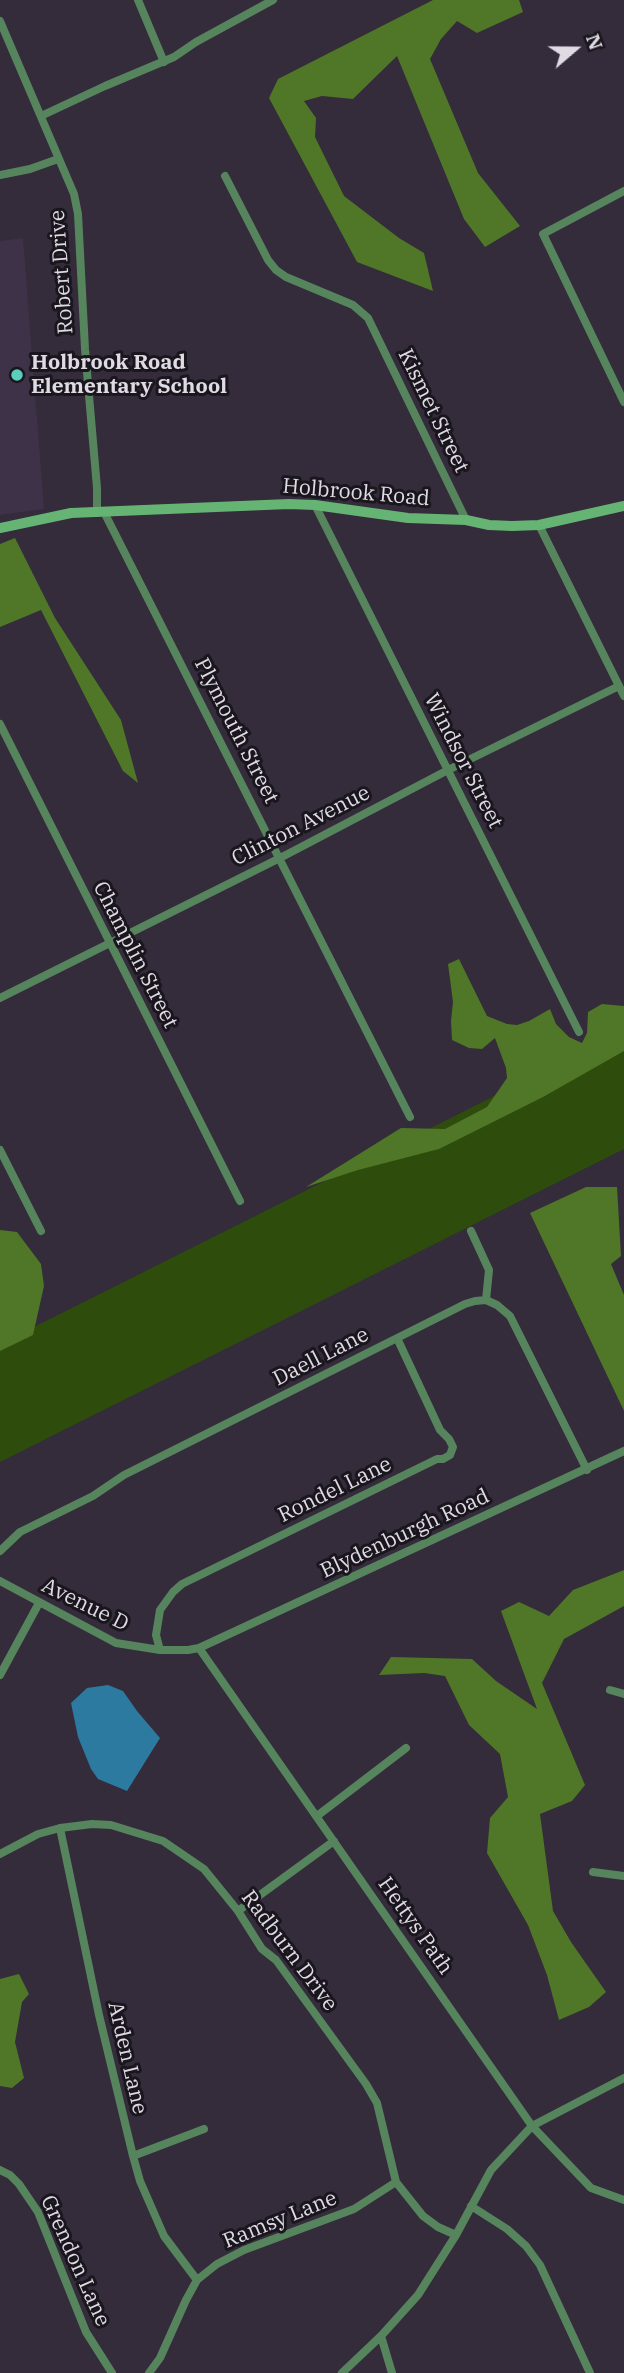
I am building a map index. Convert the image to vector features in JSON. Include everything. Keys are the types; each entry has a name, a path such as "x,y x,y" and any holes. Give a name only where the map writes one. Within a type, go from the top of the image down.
{"street":[{"path":"138,0 164,62"},
{"path":"41,116 164,62 272,0"},
{"name":"Robert Drive","path":"0,21 41,116 56,159 74,194 79,224 85,349 101,512"},
{"path":"0,175 30,169 56,159"},
{"name":"Kismet Street","path":"225,176 268,260 276,270 353,305 368,318 466,520"},
{"path":"624,191 543,234 624,402"},
{"name":"Holbrook Road","path":"0,528 58,515 242,505 315,505 408,518 466,520 489,525 539,525 624,506"},
{"name":"Windsor Street","path":"315,505 579,1032"},
{"name":"Plymouth Street","path":"101,512 410,1117"},
{"path":"539,525 624,696"},
{"name":"Clinton Avenue","path":"0,998 619,686"},
{"name":"Champlin Street","path":"0,724 240,1201"},
{"path":"0,1150 41,1231"},
{"path":"471,1231 489,1270 486,1300 510,1316 587,1470"},
{"name":"Daell Lane","path":"0,1551 20,1532 93,1496 124,1475 465,1304 486,1300"},
{"name":"Rondel Lane","path":"160,1650 156,1635 160,1609 182,1584 450,1455 453,1447 440,1430 397,1338"},
{"name":"Blydenburgh Road","path":"199,1648 624,1451"},
{"name":"Avenue D","path":"0,1581 116,1643 160,1650 199,1648"},
{"path":"0,1675 39,1603"},
{"name":"Hettys Path","path":"199,1648 532,2126 591,2188 624,2200"},
{"path":"610,1690 624,1694"},
{"path":"317,1816 406,1748"},
{"name":"Radburn Drive","path":"0,1854 38,1834 60,1828 92,1824 111,1825 163,1840 204,1869 238,1911 262,1949 276,1960 366,2084 377,2103 396,2182 423,2217 456,2235"},
{"name":"Arden Lane","path":"60,1828 132,2156 164,2236 197,2280"},
{"path":"238,1911 334,1841"},
{"path":"593,1872 624,1876"},
{"path":"342,2373 381,2336 418,2295 456,2235 491,2170 532,2126 624,2078"},
{"path":"132,2156 204,2129"},
{"name":"Grendon Lane","path":"0,2170 19,2184 38,2212 86,2332 112,2373"},
{"name":"Ramsy Lane","path":"149,2373 160,2358 197,2280 217,2264 244,2250 354,2209 396,2182"},
{"path":"471,2206 507,2229 526,2246 540,2265 590,2373"},
{"path":"381,2336 392,2373"}],"shaded area":[{"name":"Holbrook Road Elementary School","path":"23,238 44,509 0,515 0,241"}],"green space":[{"path":"433,0 519,0 523,12 477,33 457,21 441,39 430,59 478,173 520,226 485,247 464,219 397,56 353,99 322,96 304,101 316,118 315,137 344,196 399,238 424,253 433,291 357,262 269,98 278,79"},
{"path":"15,538 55,618 121,720 138,783 123,771 41,610 0,627 0,544"},
{"path":"459,959 487,1016 507,1024 517,1025 529,1021 550,1009 556,1024 569,1037 582,1043 587,1033 588,1012 602,1004 624,1006 624,1051 543,1097 439,1149 306,1187 401,1128 445,1129 487,1107 507,1078 495,1038 482,1049 469,1048 452,1040 453,1002 448,964"},
{"path":"624,1031 624,1149 0,1462 0,1344"},
{"path":"586,1187 617,1187 621,1256 611,1264 624,1295 624,1411 530,1213"},
{"path":"0,1230 17,1232 41,1264 44,1286 33,1335 0,1351"},
{"path":"624,1570 624,1606 564,1639 542,1683 585,1785 572,1801 540,1814 553,1911 606,1992 589,2007 559,2020 547,1975 528,1925 487,1853 490,1818 508,1797 500,1754 469,1725 445,1676 424,1673 379,1675 391,1657 472,1659 496,1681 537,1709 501,1611 519,1602 549,1616 573,1590"},
{"path":"19,1974 29,1994 22,2002 15,2042 24,2078 12,2088 0,2086 0,1979"}],"water":[{"path":"108,1685 123,1691 160,1738 127,1791 98,1779 91,1769 78,1737 71,1703 87,1688"}],"place":[{"name":"Holbrook Road Elementary School","path":"17,375"}]}
